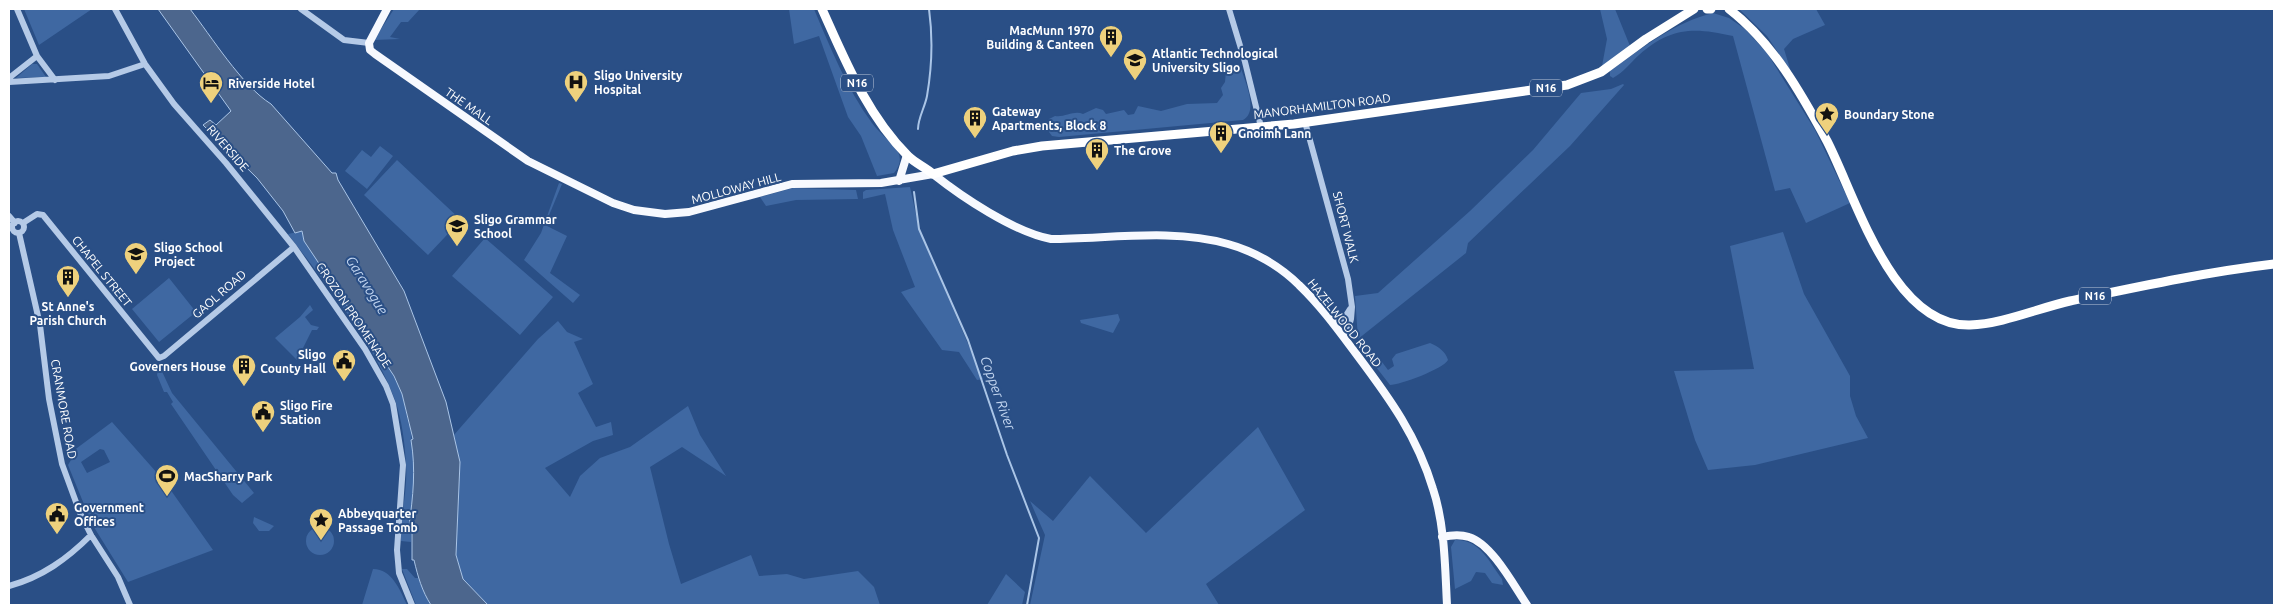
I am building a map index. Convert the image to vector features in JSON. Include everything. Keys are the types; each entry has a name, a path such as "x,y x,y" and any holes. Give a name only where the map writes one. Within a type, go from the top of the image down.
{"highway":[{"name":"N16","path":"822,9 860,88 888,132 908,155 933,174"},
{"name":"MANORHAMILTON ROAD","path":"933,174 1008,152 1042,146 1305,122 1567,85 1601,72 1646,39 1694,9"},
{"name":"N16","path":"1729,9 1760,37 1778,60 1826,140 1856,207 1886,261 1905,292 1927,312 1961,324 1977,324 2106,294 2236,268 2274,264"},
{"name":"N16","path":"888,132 903,142 920,160 922,165"}],"main road":[{"path":"369,43 387,9"},
{"name":"THE MALL","path":"369,43 370,50 375,54 528,160 613,203 634,210"},
{"path":"899,181 908,155"},
{"name":"MOLLOWAY HILL","path":"634,210 665,214 689,212 792,184 858,185 899,181 933,174"},
{"name":"HAZELWOOD ROAD","path":"933,174 1014,226 1041,237 1050,239 1183,237 1208,239 1235,246 1266,260 1299,284 1343,336 1390,399 1416,444 1434,491 1442,537 1447,605"},
{"path":"1442,537 1457,535 1470,537 1485,546 1528,605"}],"street":[{"path":"17,9 37,56 55,80"},
{"name":"RIVERSIDE","path":"115,9 145,64 174,104 226,162 294,247"},
{"path":"301,9 344,40 369,43"},
{"path":"1229,9 1246,62 1261,126"},
{"path":"9,78 37,56"},
{"path":"9,82 109,76 145,64"},
{"name":"SHORT WALK","path":"1305,122 1348,278 1352,307 1350,327 1343,336"},
{"name":"CHAPEL STREET","path":"23,223 37,214 43,215 159,358"},
{"name":"CRANMORE ROAD","path":"9,216 15,223 12,228 19,233 40,325 49,399 60,457 91,535 118,577 130,605"},
{"path":"15,223 23,223 24,230 19,233"},
{"name":"GAOL ROAD","path":"159,358 164,356 294,247"},
{"name":"CROZON PROMENADE","path":"294,247 378,370 393,404 403,465 397,550 399,573 412,605"},
{"path":"1329,319 1338,323 1343,320 1352,307"},
{"path":"9,586 33,578 51,568 91,535"}],"shaded area":[{"path":"24,9 92,9 39,45"},
{"path":"394,9 420,9 408,22 401,22 390,37 400,39 374,40"},
{"path":"789,9 814,9 840,68 863,110 898,152 900,158 894,173 877,176 861,136 848,117 819,36 794,44"},
{"path":"1600,9 1615,9 1630,46 1602,66 1607,39"},
{"path":"1739,9 1816,9 1825,25 1793,39 1784,49 1791,72 1767,36"},
{"path":"1713,13 1729,18 1745,29 1767,53 1815,130 1850,203 1806,223 1790,188 1775,191 1733,36 1706,31 1672,34 1650,46 1617,76 1613,78 1610,76 1610,71 1672,29"},
{"path":"32,64 37,64 46,77 16,78"},
{"path":"1241,68 1250,96 1250,110 1248,116 1243,120 1059,137 1052,136 1046,128 1049,119 1055,116 1083,114 1096,108 1103,110 1106,114 1124,110 1128,115 1134,114 1138,106 1161,111 1187,104 1217,103 1223,95 1221,88 1225,82 1226,71"},
{"path":"1623,84 1570,146 1468,243 1466,253 1358,339 1355,296 1378,293 1470,211 1533,150 1581,93 1611,89"},
{"path":"380,146 393,156 367,189 345,171 362,150 371,157"},
{"path":"397,160 461,220 428,255 364,195"},
{"path":"559,183 562,184 545,225 567,236 550,273 580,295 573,303 524,260 541,233"},
{"path":"910,187 919,229 983,379 977,380 959,352 942,350 901,292 915,287 893,230 885,194 863,199 863,192 866,190"},
{"path":"793,188 856,190 858,199 796,200 766,206 760,197"},
{"path":"302,231 304,241 387,362 402,394 410,425 414,462 411,542 401,541 406,465 403,432 395,400 375,358 348,314 288,234"},
{"path":"1783,232 1804,294 1850,376 1850,396 1856,416 1868,438 1755,465 1708,470 1695,440 1674,371 1754,369 1730,246"},
{"path":"485,238 553,297 520,335 452,276"},
{"path":"169,278 196,312 159,342 132,309"},
{"path":"310,305 313,310 305,317 311,325 319,327 317,330 312,330 297,360 275,338 300,317"},
{"path":"1118,314 1120,320 1113,333 1081,323 1080,320"},
{"path":"558,321 567,332 583,339 574,342 593,384 578,393 596,427 611,422 613,435 593,441 545,468 570,497 580,476 600,458 630,447 688,406 700,435 726,476 682,447 650,467 681,584 751,555 759,576 787,574 804,579 858,571 874,587 880,605 488,605 463,579 456,555 460,462 453,436 538,339"},
{"path":"1430,343 1441,350 1448,360 1430,372 1390,385 1376,367 1382,362 1388,370 1394,366 1392,359 1396,354"},
{"path":"159,365 172,393 254,493 242,503 233,495 171,404 173,402 167,392 164,392 157,375"},
{"path":"112,422 165,482 213,550 128,582 92,524 68,465 71,460 69,454","holes":["100,449 104,450 110,462 87,473 81,462"]},
{"path":"1258,427 1305,510 1206,584 1219,605 1030,605 1045,535 1030,501 1053,521 1090,476 1146,533"},
{"path":"254,517 274,526 269,531 259,531 253,523"},
{"path":"320,527 330,531 334,541 330,551 320,555 310,551 306,541 310,531"},
{"path":"1455,540 1471,543 1477,547 1502,579 1503,585 1492,583 1485,573 1476,572 1471,581 1455,589 1451,547"},
{"path":"373,569 380,570 390,576 407,605 362,605"},
{"path":"402,569 407,569 415,578 418,578 431,605 416,605"},
{"path":"1006,574 1025,592 1022,605 987,605"}],"water":[{"name":"Garavogue","path":"158,9 190,9 238,73 260,96 271,104 332,173 336,173 338,180 404,291 446,402 460,462 456,555 463,579 488,605 431,605 428,600 414,560 412,560 412,526 409,526 413,483 411,440 413,439 402,394 394,376 304,241 302,231 295,233 283,211 257,178 203,125 210,120 216,125 231,111"}],"waterway":[{"name":"Copper River","path":"918,129 927,96 930,74 929,9"},
{"name":"Copper River","path":"914,192 919,229 968,340 1007,455 1039,538 1027,605"}],"place":[{"name":"MacMunn 1970 Building & Canteen","path":"1111,58"},
{"name":"Atlantic Technological University Sligo","path":"1135,81"},
{"name":"Sligo University Hospital","path":"576,103"},
{"name":"Riverside Hotel","path":"211,104"},
{"name":"Boundary Stone","path":"1827,135"},
{"name":"Gateway Apartments, Block 8","path":"975,139"},
{"name":"Gnoimh Lann","path":"1221,154"},
{"name":"The Grove","path":"1097,171"},
{"name":"Sligo Grammar School","path":"457,247"},
{"name":"Sligo School Project","path":"136,275"},
{"name":"St Anne's Parish Church","path":"68,298"},
{"name":"Sligo County Hall","path":"344,382"},
{"name":"Governers House","path":"244,387"},
{"name":"Sligo Fire Station","path":"263,433"},
{"name":"MacSharry Park","path":"167,497"},
{"name":"Government Offices","path":"57,535"},
{"name":"Abbeyquarter Passage Tomb","path":"321,541"}]}
